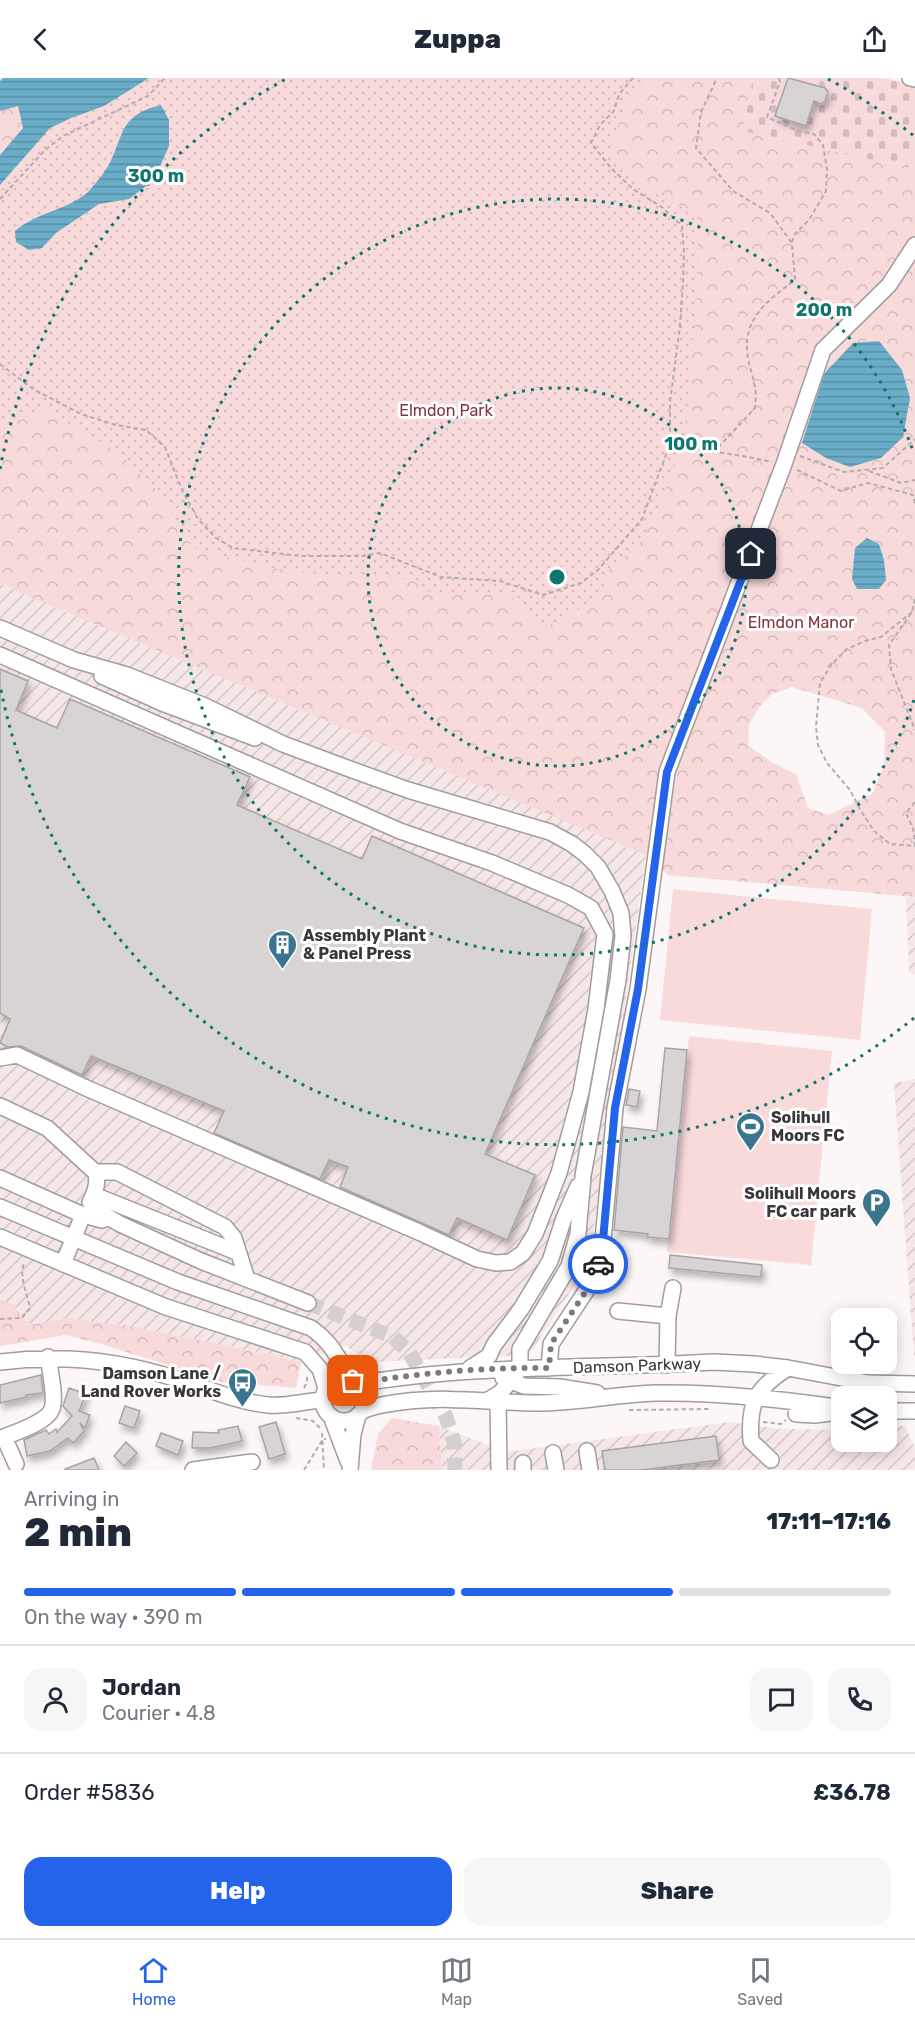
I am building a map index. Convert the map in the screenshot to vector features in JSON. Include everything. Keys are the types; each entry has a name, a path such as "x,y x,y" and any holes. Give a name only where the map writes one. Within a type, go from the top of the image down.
{"street":[{"path":"910,78 915,79"},
{"path":"549,1368 551,1344 588,1288 602,1251 615,1108 638,989 667,772 786,458 823,350 889,285 915,245"},
{"path":"0,628 74,660 127,675 205,706 283,744 408,790 550,832 572,844 598,867 612,891 621,914 623,936 618,980 583,1176 578,1234 569,1266 520,1348 520,1367 511,1382 493,1400 499,1470"},
{"path":"0,655 400,831 492,863 568,895 591,908 605,934 596,1009 581,1092 558,1173 535,1234 523,1253 510,1262 496,1263 477,1259 17,1055 0,1058"},
{"path":"0,1106 47,1128 95,1172 97,1178 94,1195 90,1202 92,1209 201,1261 309,1303"},
{"path":"95,1172 117,1172 225,1227 234,1238 247,1279"},
{"path":"583,1176 564,1218 550,1261 521,1310 494,1345 491,1363 503,1378 524,1386 560,1387 609,1396"},
{"path":"0,1178 83,1215 120,1224"},
{"path":"94,1195 239,1253"},
{"path":"0,1207 178,1282 311,1328 325,1338 365,1396 353,1434 350,1468"},
{"path":"63,1264 83,1215"},
{"path":"1,1239 166,1307 305,1352 320,1369 326,1412 345,1421 360,1413"},
{"path":"667,1365 668,1316 673,1288"},
{"path":"218,1323 226,1299"},
{"path":"618,1311 668,1316"},
{"path":"532,1327 563,1323"},
{"path":"0,1362 48,1357 93,1359 157,1372 256,1404 281,1406 324,1394 331,1382 338,1379 355,1382"},
{"path":"16,1464 4,1437 45,1418 52,1410 48,1357"},
{"name":"Damson Parkway","path":"355,1382 465,1370 491,1363 549,1368 714,1362 788,1368 868,1383 915,1384"},
{"path":"771,1460 751,1441 750,1421 753,1403 772,1378 788,1368"},
{"name":"Damson Parkway","path":"360,1413 373,1406 423,1399 532,1403 657,1393 831,1409"},
{"path":"897,1411 915,1411"},
{"path":"790,1417 831,1412"},
{"path":"331,1416 350,1468"},
{"path":"587,1451 590,1470"},
{"path":"553,1453 556,1470"},
{"path":"193,1470 232,1467 252,1462"}],"path":[{"path":"0,199 45,150 63,136 147,96 165,78"},
{"path":"0,364 33,389 81,414 116,425 147,430 165,447 182,490 198,519 216,538 232,548 300,556 362,556 380,553 441,577 500,581 543,595 581,584 598,570 642,519 670,444 670,402 683,283 682,226 663,208 633,189 611,168 591,143 600,125 614,111 619,94 633,78"},
{"path":"717,78 701,112 696,148 733,191 770,213 792,243"},
{"path":"713,453 756,408 757,387 750,367 746,344 751,320 776,294 795,280 792,243 795,234 809,220 826,191 823,145 814,134 767,117 780,82 779,78"},
{"path":"670,444 713,453 786,458 844,472 883,468 915,439"},
{"path":"786,458 841,491 868,483 913,495 915,504"},
{"path":"866,470 901,483 915,480"},
{"path":"915,598 912,612 889,645 891,669 915,729"},
{"path":"912,612 881,637 847,649 831,665 820,683 816,726 818,745 827,763 850,790 874,831 890,844 915,846 913,828 906,813 915,802"},
{"path":"0,1319 22,1318 30,1308 21,1272 29,1250"},
{"path":"753,1403 758,1411 756,1421 781,1424 790,1417"},
{"path":"630,1410 712,1409"},
{"path":"304,1470 322,1439 324,1470"}],"shaded area":[{"path":"0,583 646,855 593,1234 582,1274 529,1355 371,1362 346,1346 301,1362 129,1326 69,1318 0,1330"},
{"path":"915,897 915,975 909,972 906,898"},
{"path":"915,1079 915,1356 914,1356 894,1083"},
{"path":"729,1422 780,1429 831,1430 831,1452 897,1452 897,1426 905,1426 915,1448 915,1470 442,1470 439,1426 506,1452"}],"green space":[{"name":"Elmdon Park","path":"0,78 753,78 743,131 915,169 817,349 646,855 0,583"},
{"name":"Elmdon Manor","path":"649,78 753,78 743,131 915,169 915,897 668,875 646,855 0,583 0,422 3,425 45,410 116,451 161,494 192,548 290,572 412,579 435,595 507,593 543,629 600,597 607,572 643,540 673,473 687,413 699,270 697,215 641,186 610,153 624,107","holes":["792,687 862,708 885,732 884,765 873,793 829,815 808,808 796,774 771,762 748,745 749,724 761,705 772,694"]},
{"path":"753,78 885,78 915,85 915,169 743,131"},
{"path":"18,106 23,128 0,155 0,111"},
{"path":"673,889 872,909 860,1040 660,1020"},
{"name":"Solihull Moors FC","path":"689,1036 832,1051 811,1265 667,1252"},
{"path":"0,1300 14,1305 22,1318 32,1324 69,1318 129,1326 301,1362 296,1388 222,1382 66,1335 0,1346"},
{"path":"392,1418 439,1426 442,1470 371,1470 378,1434"}],"water":[{"path":"3,78 149,78 104,106 50,128 0,185 0,155 23,128 18,106 0,111 0,81"},
{"path":"161,105 169,120 169,146 154,180 129,199 99,204 56,233 42,248 29,250 16,242 15,231 33,219 71,203 88,192 108,166 127,125 145,110"},
{"path":"879,341 902,370 910,398 903,437 881,458 850,467 826,458 802,443 824,374 853,343"},
{"path":"867,538 879,544 884,560 886,580 879,589 857,589 852,579 855,548"}],"building":[{"path":"788,78 825,88 828,92 825,101 821,104 814,101 806,126 775,116"},
{"name":"Assembly Plant & Panel Press","path":"0,669 28,681 16,710 57,728 70,699 250,777 237,805 362,859 372,836 584,928 485,1154 535,1175 507,1240 457,1218 449,1235 340,1187 348,1167 329,1160 320,1179 214,1133 224,1111 91,1056 82,1075 21,1046 8,1047 0,1043 10,1019 0,1013"},
{"path":"665,1048 687,1050 669,1239 614,1230 623,1127 657,1131"},
{"path":"629,1089 640,1091 637,1107 626,1105"},
{"path":"670,1255 762,1265 761,1277 669,1268"},
{"path":"41,1375 43,1393 26,1395 26,1397 0,1403 0,1385"},
{"path":"69,1388 86,1394 79,1411 90,1415 85,1428 80,1423 84,1431 73,1443 68,1438 50,1451 27,1456 24,1440 46,1430 49,1434 56,1429 57,1432 72,1416 63,1406"},
{"path":"125,1406 140,1411 134,1428 119,1423"},
{"path":"276,1422 285,1454 269,1459 259,1427"},
{"path":"238,1426 242,1441 210,1448 192,1448 193,1432 219,1433 218,1430"},
{"path":"161,1433 183,1441 178,1455 156,1446"},
{"path":"716,1436 719,1460 642,1470 605,1470 602,1451"},
{"path":"126,1442 137,1453 124,1466 114,1456"},
{"path":"94,1458 99,1470 65,1470 65,1469"}],"tunnel":[{"path":"308,1303 393,1337 409,1352 446,1417 454,1441 455,1470"}],"way so far":[{"path":"353,1381 357,1383 399,1376 465,1370 549,1368 551,1344 588,1288 598,1264"}],"place":[{"name":"Assembly Plant & Panel Press","path":"282,970"},
{"name":"Solihull Moors FC","path":"750,1152"},
{"name":"Solihull Moors FC car park","path":"877,1228"},
{"name":"Damson Lane / Land Rover Works","path":"242,1408"}],"route":[{"path":"598,1264 602,1251 615,1108 638,989 667,772 751,554"}]}
